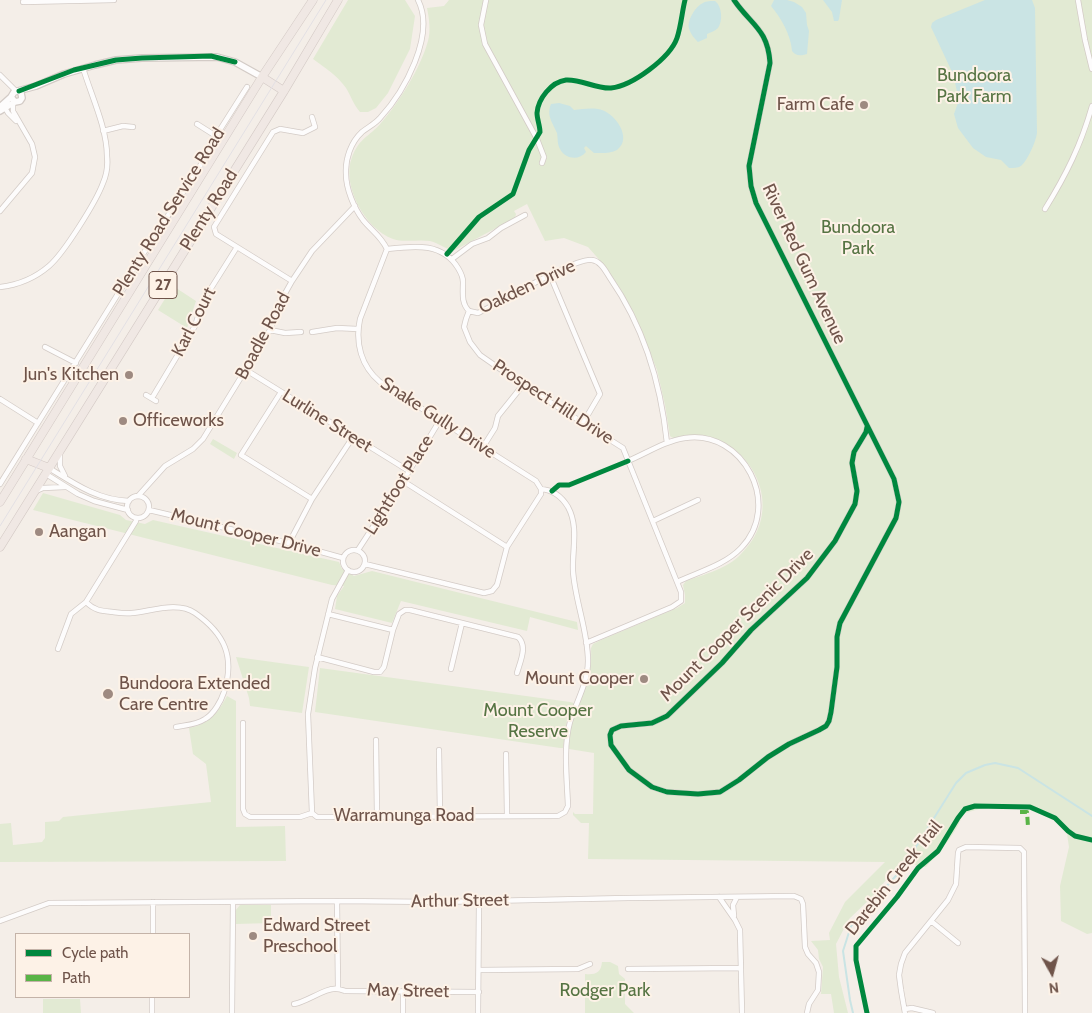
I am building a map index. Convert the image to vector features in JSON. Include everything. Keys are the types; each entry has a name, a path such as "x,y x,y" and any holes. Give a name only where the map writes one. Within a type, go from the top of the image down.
{"highway":[{"name":"Plenty Road","path":"0,500 262,77 313,0"},
{"name":"Plenty Road","path":"0,547 284,91 338,0"},
{"path":"262,77 284,91"},
{"path":"26,459 48,471"}],"street":[{"path":"23,2 114,0"},
{"path":"418,0 422,7 424,27 417,57 398,95 381,117 361,133 347,157 346,174 350,194 355,206 363,220 383,239 387,249 428,247 447,254 452,259 472,244 488,238 501,228 525,216"},
{"path":"486,0 480,25 485,44 537,139 544,157 542,162"},
{"name":"River Red Gum Avenue","path":"734,0 762,33 767,42 769,52 770,63 750,154 751,186 756,203 867,427"},
{"path":"1078,0 1084,40 1092,69"},
{"path":"20,126 2,107 15,96 83,68 130,59 212,56 235,62 262,77"},
{"path":"0,287 20,282 41,272 56,259 96,198 104,181 108,159 107,147 83,68"},
{"path":"0,211 32,173 35,157 32,144 13,112 15,96 2,77"},
{"name":"Plenty Road Service Road","path":"0,484 200,166 246,87"},
{"path":"234,107 246,104"},
{"path":"1045,209 1068,172 1092,106"},
{"path":"292,282 216,234 214,227 273,132 280,129 303,133 315,127 312,117"},
{"path":"197,124 216,136"},
{"path":"103,131 123,126 133,127"},
{"name":"Boadle Road","path":"138,496 165,466 199,444 270,330 278,306 312,251 355,206"},
{"name":"Karl Court","path":"146,394 154,399 195,326 202,301 237,247"},
{"name":"Snake Gully Drive","path":"387,249 360,319 358,329 360,353 367,368 374,377 536,481 541,489 552,491 569,508 573,522 575,548 573,570 588,660 586,676 569,723 567,741 568,806 565,812"},
{"name":"Prospect Hill Drive","path":"452,259 462,276 463,303 469,312 464,327 472,346 480,355 523,385 623,448 681,592 681,600 672,607 586,643"},
{"name":"Oakden Drive","path":"469,312 478,313 550,275 583,261 592,260 601,264 634,320 646,348 658,383 667,443"},
{"path":"550,275 600,394 584,423"},
{"name":"Plenty Road Service Road","path":"104,317 112,321"},
{"path":"312,332 337,328 358,329"},
{"path":"270,330 301,332"},
{"path":"44,347 76,363"},
{"name":"Lurline Street","path":"246,370 409,471"},
{"path":"483,447 495,428 498,416 523,385"},
{"path":"281,392 241,455 312,499"},
{"path":"0,399 38,423"},
{"name":"Lightfoot Place","path":"358,550 440,420"},
{"name":"Mount Cooper Scenic Drive","path":"867,427 894,479 898,491 898,508 896,518 880,550 840,623 837,637 837,667 829,721 820,730 789,744 768,757 720,792 698,794 668,792 652,787 637,778 628,770 612,745 610,735 612,730 621,726 652,723 667,716 722,663 751,630 807,578 835,541 855,504 857,490 852,464 854,452 867,427"},
{"path":"290,543 312,499 353,437"},
{"path":"628,461 667,443 686,438 705,438 725,447 745,462 756,484 759,508 755,528 742,548 728,559 677,582"},
{"path":"62,449 60,466 68,480"},
{"path":"48,471 66,487 94,501 128,510 136,518 143,517 149,510 147,500 149,484"},
{"path":"48,471 95,495 120,501 130,501 138,496 147,500"},
{"path":"403,481 507,547"},
{"path":"35,492 43,488 66,487"},
{"path":"365,564 484,593 492,592 497,585 507,547 541,494 541,489"},
{"path":"653,521 698,500"},
{"path":"128,510 130,501"},
{"name":"Mount Cooper Drive","path":"149,510 290,543 343,558"},
{"path":"58,649 71,614 86,602 136,521 136,518"},
{"path":"358,550 365,557 365,564 358,572 348,570 344,566 343,558 348,551 358,550"},
{"path":"312,813 308,714 317,657 332,599 348,570"},
{"path":"86,602 98,611 130,614 176,607 185,608 191,610 205,621 225,646 229,670 222,700 207,718 196,723 176,727"},
{"path":"317,657 380,672 384,667 392,630 398,614 405,610 520,638 524,647 517,673"},
{"path":"328,614 392,630"},
{"path":"451,669 462,623"},
{"name":"Warramunga Road","path":"242,723 243,809 245,814 250,817 300,817 312,813 317,817 558,816 565,812"},
{"path":"376,740 377,816"},
{"path":"439,750 440,816"},
{"path":"506,754 507,815"},
{"path":"933,1013 912,1008 905,1011 899,975 901,964 905,953 948,900 956,884 958,853 966,847 1020,848 1024,852 1026,867 1025,1013"},
{"name":"Arthur Street","path":"0,921 49,903 478,901 794,896 802,902 805,947 808,954 818,965 819,972 818,990 809,1004 808,1013"},
{"path":"719,897 735,920 741,934 742,1013"},
{"path":"735,920 733,908 737,897"},
{"path":"294,1004 338,988 337,901"},
{"path":"478,901 478,1013"},
{"path":"153,902 153,933"},
{"path":"232,1013 233,902"},
{"path":"931,921 958,943"},
{"path":"479,970 578,969 590,964"},
{"path":"628,969 741,968"},
{"name":"May Street","path":"338,988 345,990 479,992"},
{"path":"403,1013 404,991"},
{"path":"152,998 152,1013"}],"green space":[{"path":"348,0 405,0 415,16 410,49 388,93 376,108 368,112 360,112 339,79 313,59"},
{"name":"Bundoora Park","path":"449,0 1092,0 1092,933 1087,934 1061,921 1060,886 1069,847 1067,834 1054,819 1024,808 986,807 962,814 953,834 926,867 901,862 871,898 849,919 836,944 839,977 848,1013 834,1013 831,994 821,994 823,967 819,959 818,950 811,941 830,940 829,933 845,902 885,862 588,859 589,823 581,823 573,815 573,812 575,814 593,814 594,753 569,749 569,744 573,719 590,672 591,648 593,644 601,640 685,603 683,585 686,581 729,564 741,554 756,534 762,512 761,490 753,470 739,453 720,441 698,436 673,438 670,436 657,370 637,320 621,290 603,264 588,247 564,238 545,241 527,204 514,211 516,214 515,218 455,250 430,241 402,241 393,239 373,226 365,216 353,193 350,180 349,168 352,157 362,141 377,128 388,114 415,73 429,37 427,8 444,6"},
{"path":"173,286 196,301 187,328 158,310"},
{"path":"213,439 237,453 234,459 210,444"},
{"path":"43,493 120,515 126,520 145,524 153,520 339,562 342,569 354,576 372,571 577,622 578,630 530,617 527,631 401,601 392,623 335,609 337,596 344,586 332,585 33,510"},
{"path":"236,657 309,667 302,713 250,706"},
{"name":"Mount Cooper Reserve","path":"320,668 574,703 567,720 563,748 560,748 315,712"},
{"path":"227,696 236,701 236,827 285,826 286,861 0,862 0,824 11,823 13,845 42,842 45,838 45,822 59,821 63,817 211,802 206,764 193,754 189,728 202,724 212,717"},
{"path":"240,905 271,905 271,923 236,924 235,911"},
{"name":"Rodger Park","path":"602,962 610,962 618,966 619,974 625,979 625,1004 634,1013 585,1013 585,974 597,972"},
{"path":"43,999 80,999 81,1013 43,1013"}],"water":[{"path":"774,0 794,2 802,7 806,13 809,31 807,54 798,55 792,51 785,27 771,6"},
{"path":"823,0 842,0 838,21 834,21 832,12"},
{"path":"985,0 1032,0 1035,8 1037,133 1029,155 1024,163 1017,168 1009,168 1001,160 986,157 973,148 958,128 954,114 959,100 953,74 931,27 932,23 936,20"},
{"path":"715,1 720,10 720,25 717,29 707,34 707,38 698,42 690,30 691,17 700,5"},
{"path":"559,103 570,106 574,110 588,108 607,112 617,121 623,133 621,145 617,150 608,153 594,153 586,146 584,148 586,152 580,157 572,158 565,155 559,147 557,133 549,112 551,104"}],"waterway":[{"path":"853,1013 843,951 851,926 902,869 956,783 966,773 995,763 1018,768 1092,816"}],"tram line":[{"path":"0,526 326,0"}],"marked path":[{"path":"1020,812 1027,812 1028,827"}],"cycle path":[{"path":"447,254 479,217 513,194 529,150 540,132 537,113 540,102 546,92 555,84 566,80 611,88 639,77 659,62 673,46 677,38 685,0"},
{"path":"734,0 758,28 769,52 770,63 749,166 751,186 756,203 894,479 899,502 896,518 840,623 837,637 837,667 831,712 826,726 789,744 768,757 720,792 698,794 667,792 652,787 629,770 611,745 610,735 612,730 621,726 652,723 667,716 722,663 751,630 807,578 835,541 855,504 857,491 852,463 854,452 867,427"},
{"path":"19,91 74,70 116,60 211,56 235,62"},
{"path":"552,491 559,485 569,485 628,461"},
{"name":"Darebin Creek Trail","path":"867,1013 856,960 856,946 897,897 918,868 938,851 965,809 975,806 1030,807 1055,818 1075,836 1092,840"}],"place":[{"name":"Farm Cafe","path":"864,105"},
{"name":"Jun's Kitchen","path":"129,375"},
{"name":"Officeworks","path":"123,421"},
{"name":"Aangan","path":"39,532"},
{"name":"Mount Cooper","path":"644,679"},
{"name":"Bundoora Extended Care Centre","path":"108,694"},
{"name":"Edward Street Preschool","path":"253,936"}],"park label":[{"name":"Bundoora Park Farm","path":"974,86"}]}
